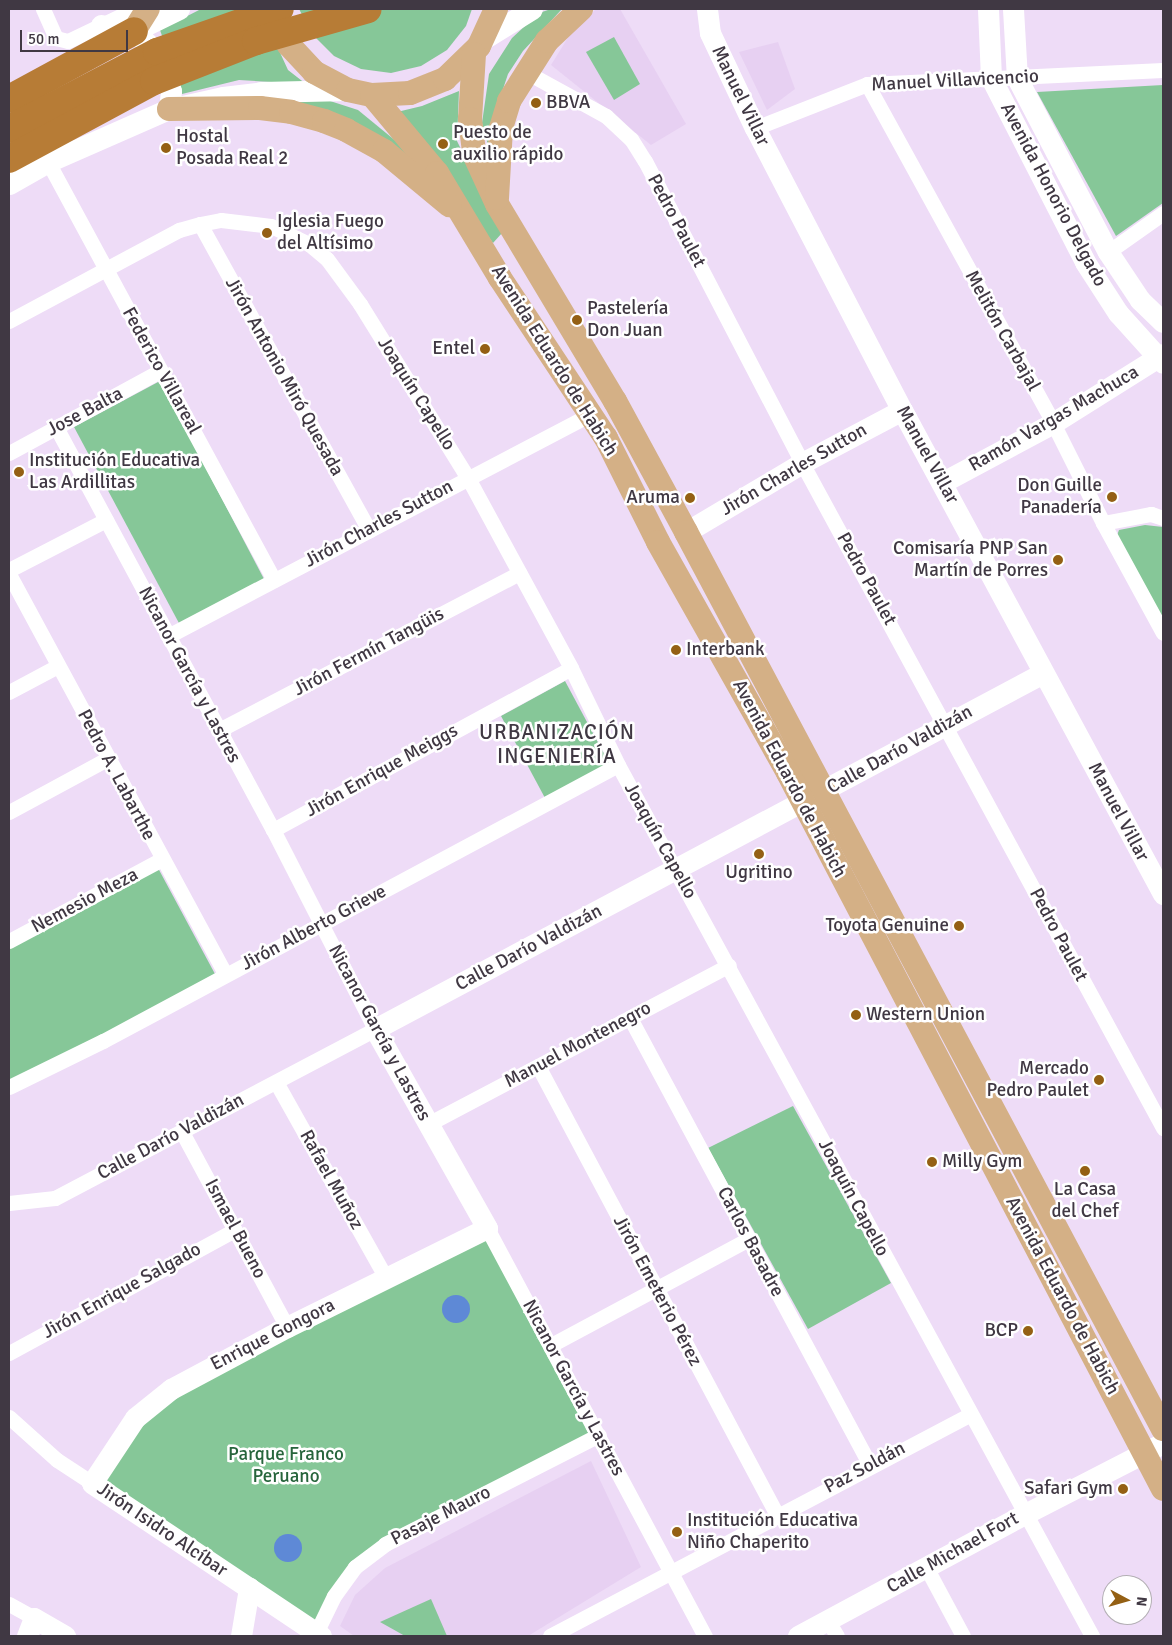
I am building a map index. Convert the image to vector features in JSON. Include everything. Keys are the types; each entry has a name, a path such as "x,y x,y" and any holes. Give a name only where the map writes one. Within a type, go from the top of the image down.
{"highway":[{"path":"9,129 157,52 280,9"},
{"path":"9,159 154,81 256,40 368,9"},
{"path":"9,99 139,16"}],"main road":[{"path":"272,9 288,44 314,72 348,90 372,95 410,92 445,78 479,46 496,9"},
{"path":"497,204 502,128 509,101 547,41 581,9"},
{"name":"Avenida Eduardo de Habich","path":"479,46 470,119 474,154 497,204 615,401 825,790 1163,1429"},
{"name":"Avenida Eduardo de Habich","path":"372,95 437,173 491,262 591,414 658,542 803,803 1154,1449 1163,1489"},
{"path":"169,109 260,108 291,112 346,130 391,156 466,220"},
{"path":"491,262 497,241 504,238 520,243"}],"street":[{"path":"43,9 56,38 61,41 68,41 101,25 179,9"},
{"path":"479,46 532,9"},
{"name":"Manuel Villar","path":"707,9 710,33 755,128 902,410 943,482 1043,673 1163,894"},
{"name":"Avenida Honorio Delgado","path":"988,9 991,78 1085,262 1118,312 1162,358"},
{"name":"Avenida Honorio Delgado","path":"1013,9 1017,78 1108,252 1140,300 1163,322"},
{"path":"139,16 149,41 164,64 171,91 169,109"},
{"name":"Manuel Villavicencio","path":"755,128 867,84 1163,70"},
{"name":"Pedro Paulet","path":"526,72 606,116 631,139 802,463 1163,1128"},
{"name":"Melitón Carbajal","path":"867,84 1053,423 1103,524 1163,633"},
{"path":"9,184 48,162 169,109 223,97 260,92 348,90"},
{"name":"Federico Villareal","path":"48,162 274,580"},
{"path":"1108,252 1163,213"},
{"name":"Joaquín Capello","path":"9,321 179,230 200,224 221,220 271,226 310,244 327,259 360,304 468,478 571,668 618,765 729,965 968,1415 1092,1636"},
{"name":"Jirón Antonio Miró Quesada","path":"200,224 369,530"},
{"name":"Ramón Vargas Machuca","path":"943,482 1053,423 1162,358"},
{"name":"Jose Balta","path":"9,453 160,371"},
{"name":"Jirón Charles Sutton","path":"686,532 802,463 902,410"},
{"name":"Jirón Charles Sutton","path":"168,636 591,414"},
{"name":"Nicanor García y Lastres","path":"56,427 273,830 320,925 375,1029 488,1228 705,1636"},
{"path":"1103,524 1151,514 1163,518"},
{"path":"9,570 106,520"},
{"name":"Jirón Fermín Tangüis","path":"219,730 519,573"},
{"name":"Pedro A. Labarthe","path":"9,574 107,760 225,974"},
{"path":"9,692 58,666"},
{"name":"Jirón Enrique Meiggs","path":"273,830 571,668"},
{"name":"Calle Darío Valdizán","path":"9,1203 55,1198 677,870 1043,673"},
{"path":"9,812 107,760"},
{"name":"Jirón Alberto Grieve","path":"9,1087 320,925 618,765"},
{"name":"Nemesio Meza","path":"9,941 162,859"},
{"name":"Manuel Montenegro","path":"428,1124 729,965"},
{"name":"Carlos Basadre","path":"630,1018 870,1465"},
{"name":"Jirón Emeterio Pérez","path":"538,1066 776,1515"},
{"name":"Rafael Muñoz","path":"276,1082 386,1278"},
{"name":"Ismael Bueno","path":"182,1132 287,1327"},
{"name":"Enrique Gongora","path":"92,1483 135,1418 157,1398 287,1327 488,1228"},
{"name":"Jirón Enrique Salgado","path":"9,1353 235,1230"},
{"path":"551,1346 749,1239"},
{"name":"Paz Soldán","path":"550,1636 870,1465 968,1415"},
{"name":"Jirón Isidro Alcíbar","path":"9,1417 58,1460 319,1635"},
{"name":"Pasaje Mauro","path":"319,1635 334,1596 355,1568 386,1544 599,1435"},
{"name":"Calle Michael Fort","path":"798,1636 833,1628 926,1567 1024,1514 1154,1449"},
{"path":"926,1567 963,1636"},
{"path":"241,1636 248,1588"},
{"path":"9,1604 30,1627 65,1636"}],"shaded area":[{"path":"596,9 620,9 686,124 651,145 551,65 569,36"},
{"path":"778,42 795,89 767,110 739,52"},
{"path":"591,1461 641,1567 528,1636 354,1636 340,1626 355,1595 385,1568"}],"green space":[{"path":"201,9 260,9 288,70 306,84 239,80 182,94 160,30"},
{"path":"299,9 472,9 466,26 447,50 421,66 391,73 361,69 334,56 313,35"},
{"path":"551,9 562,9 523,51 508,74 499,101 491,156 482,123 489,74 512,38 539,13"},
{"path":"614,37 640,84 614,100 586,52"},
{"path":"1163,85 1163,203 1116,236 1037,92"},
{"path":"459,91 457,141 502,233 493,243 397,112 422,106"},
{"path":"276,99 327,100 358,110 408,151 430,187"},
{"path":"160,381 264,579 180,625 74,427"},
{"path":"1145,525 1163,527 1163,625 1116,538 1119,530"},
{"path":"565,681 609,763 545,798 501,716"},
{"path":"158,868 215,974 9,1085 9,949"},
{"path":"793,1106 891,1283 808,1329 708,1148"},
{"name":"Parque Franco Peruano","path":"487,1228 599,1435 355,1568 316,1633 92,1483 135,1418"},
{"path":"431,1599 447,1636 405,1636 380,1622"}],"water":[{"path":"456,1295 466,1299 470,1309 466,1319 456,1323 446,1319 442,1309 446,1299"},
{"path":"288,1534 298,1538 302,1548 298,1558 288,1562 278,1558 274,1548 278,1538"}],"place":[{"name":"BBVA","path":"536,103"},
{"name":"Puesto de auxilio rápido","path":"443,144"},
{"name":"Hostal Posada Real 2","path":"166,148"},
{"name":"Iglesia Fuego del Altísimo","path":"267,233"},
{"name":"Pastelería Don Juan","path":"577,320"},
{"name":"Entel","path":"485,349"},
{"name":"Institución Educativa Las Ardillitas","path":"19,472"},
{"name":"Don Guille Panadería","path":"1112,497"},
{"name":"Aruma","path":"690,498"},
{"name":"Comisaría PNP San Martín de Porres","path":"1058,560"},
{"name":"Interbank","path":"676,650"},
{"name":"Ugritino","path":"759,854"},
{"name":"Toyota Genuine","path":"959,926"},
{"name":"Western Union","path":"856,1015"},
{"name":"Mercado Pedro Paulet","path":"1099,1080"},
{"name":"Milly Gym","path":"932,1162"},
{"name":"La Casa del Chef","path":"1085,1171"},
{"name":"BCP","path":"1028,1331"},
{"name":"Safari Gym","path":"1123,1489"},
{"name":"Institución Educativa Niño Chaperito","path":"677,1532"}],"district":[{"name":"URBANIZACIÓN INGENIERÍA","path":"557,744"}]}
